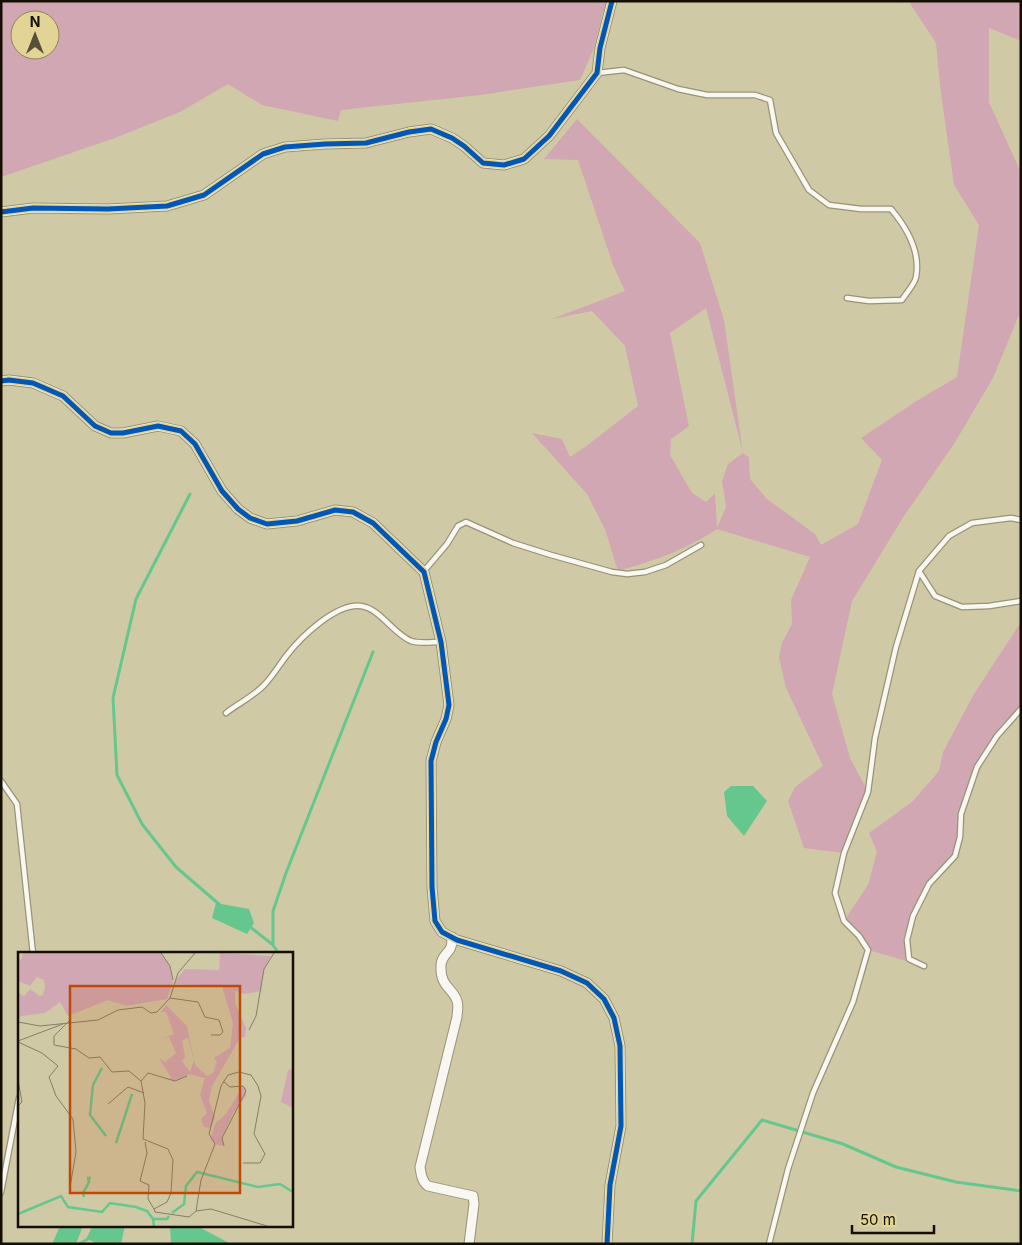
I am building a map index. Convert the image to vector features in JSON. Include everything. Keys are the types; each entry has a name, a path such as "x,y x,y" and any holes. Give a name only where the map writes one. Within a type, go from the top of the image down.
{"street":[{"path":"1,212 33,208 108,209 167,206 204,195 263,154 286,147 366,143 409,132 431,130 452,138 483,162 504,165 524,159 548,136 596,73 600,48 612,1"},
{"path":"1,382 9,380 33,383 63,396 95,426 111,432 122,433 158,426 180,431 195,444 222,491 238,509 250,518 267,524 297,520 334,510 353,512 373,523 424,572 441,642 449,705 446,720 436,742 431,761 432,887 435,921 442,932 457,940 561,971 587,983 604,999 614,1018 620,1046 621,1126 610,1184 607,1244"},
{"path":"452,937 451,946 442,959 440,966 443,981 457,1000 458,1006 420,1167 422,1178 428,1186 473,1196 474,1204 469,1244"}],"lane":[{"path":"596,73 624,70 678,89 707,95 755,95 770,100 776,134 809,190 829,206 891,209 904,225 916,253 916,278 902,300 869,301 847,298"},
{"path":"769,1244 788,1169 812,1093 853,1002 868,950 844,921 835,893 844,853 868,792 875,738 892,665 919,571 949,536 972,523 1011,518 1021,520"},
{"path":"424,572 447,544 458,526 466,522 513,543 612,572 627,574 645,572 666,565 702,545"},
{"path":"919,571 935,596 962,607 989,606 1021,601"},
{"path":"226,712 266,684 287,654 310,631 336,612 350,607 360,606 371,610 398,633 410,640 423,643 441,642"},
{"path":"924,966 908,959 906,940 914,916 929,884 954,856 960,838 961,814 977,767 997,736 1021,709"},
{"path":"1,781 17,804 33,952"},
{"path":"1,1192 18,1103"}],"shaded area":[{"path":"1,1 609,1 603,12 594,48 580,80 480,95 341,110 338,121 262,105 228,84 180,112 115,138 1,177"},
{"path":"877,1 1021,1 1021,41 989,28 989,102 1021,173 1021,316 1018,317 993,378 954,444 904,516 852,601 832,694 850,758 868,792 844,853 804,848 788,801 795,787 823,766 786,688 779,657 782,643 792,624 791,600 810,557 717,529 705,537 669,554 618,571 605,529 587,494 532,433 562,439 570,457 638,406 625,346 592,311 552,319 625,291 613,265 578,160 544,159 577,119 700,243 724,320 743,453 749,457 750,479 767,499 815,534 821,545 858,524 882,460 861,438 957,377 979,225 954,185 936,43 909,2","holes":["706,308 743,453 728,464 722,481 726,507 717,528 715,493 706,502 692,493 670,455 671,439 689,426 670,333"]},
{"path":"1021,622 1021,709 997,736 977,767 961,814 960,837 955,856 929,884 913,916 907,940 909,959 924,966 868,950 844,921 868,885 877,852 869,833 912,802 939,771 943,752 974,694"},
{"path":"731,786 753,786 767,801 744,836 727,816 724,792"},
{"path":"216,903 249,909 254,923 247,934 212,918"},
{"path":"59,1228 82,1228 76,1244 52,1244"},
{"path":"93,1228 125,1228 121,1244 97,1244 88,1239"},
{"path":"170,1228 201,1228 231,1244 171,1244"}],"waterway":[{"path":"190,494 136,599 113,698 117,775 142,824 176,867 220,905"},
{"path":"273,945 273,911 286,873 373,652"},
{"path":"249,926 273,945 278,952"},
{"path":"692,1244 696,1201 762,1120 843,1144 896,1167 956,1182 1021,1191"},
{"path":"79,1244 88,1239 93,1228"}],"cycle path":[{"path":"1,212 33,208 108,209 167,206 204,195 263,154 285,147 366,143 409,132 431,129 452,138 483,163 504,165 524,159 549,136 597,73 600,48 612,1"},
{"path":"1,381 33,383 63,396 95,426 111,433 123,433 158,426 181,431 195,444 222,491 238,509 250,518 267,524 297,521 335,510 353,512 373,523 424,572 441,642 449,705 431,761 432,887 435,921 442,932 457,940 561,971 587,983 604,999 614,1018 620,1046 621,1126 610,1185 607,1244"}]}
